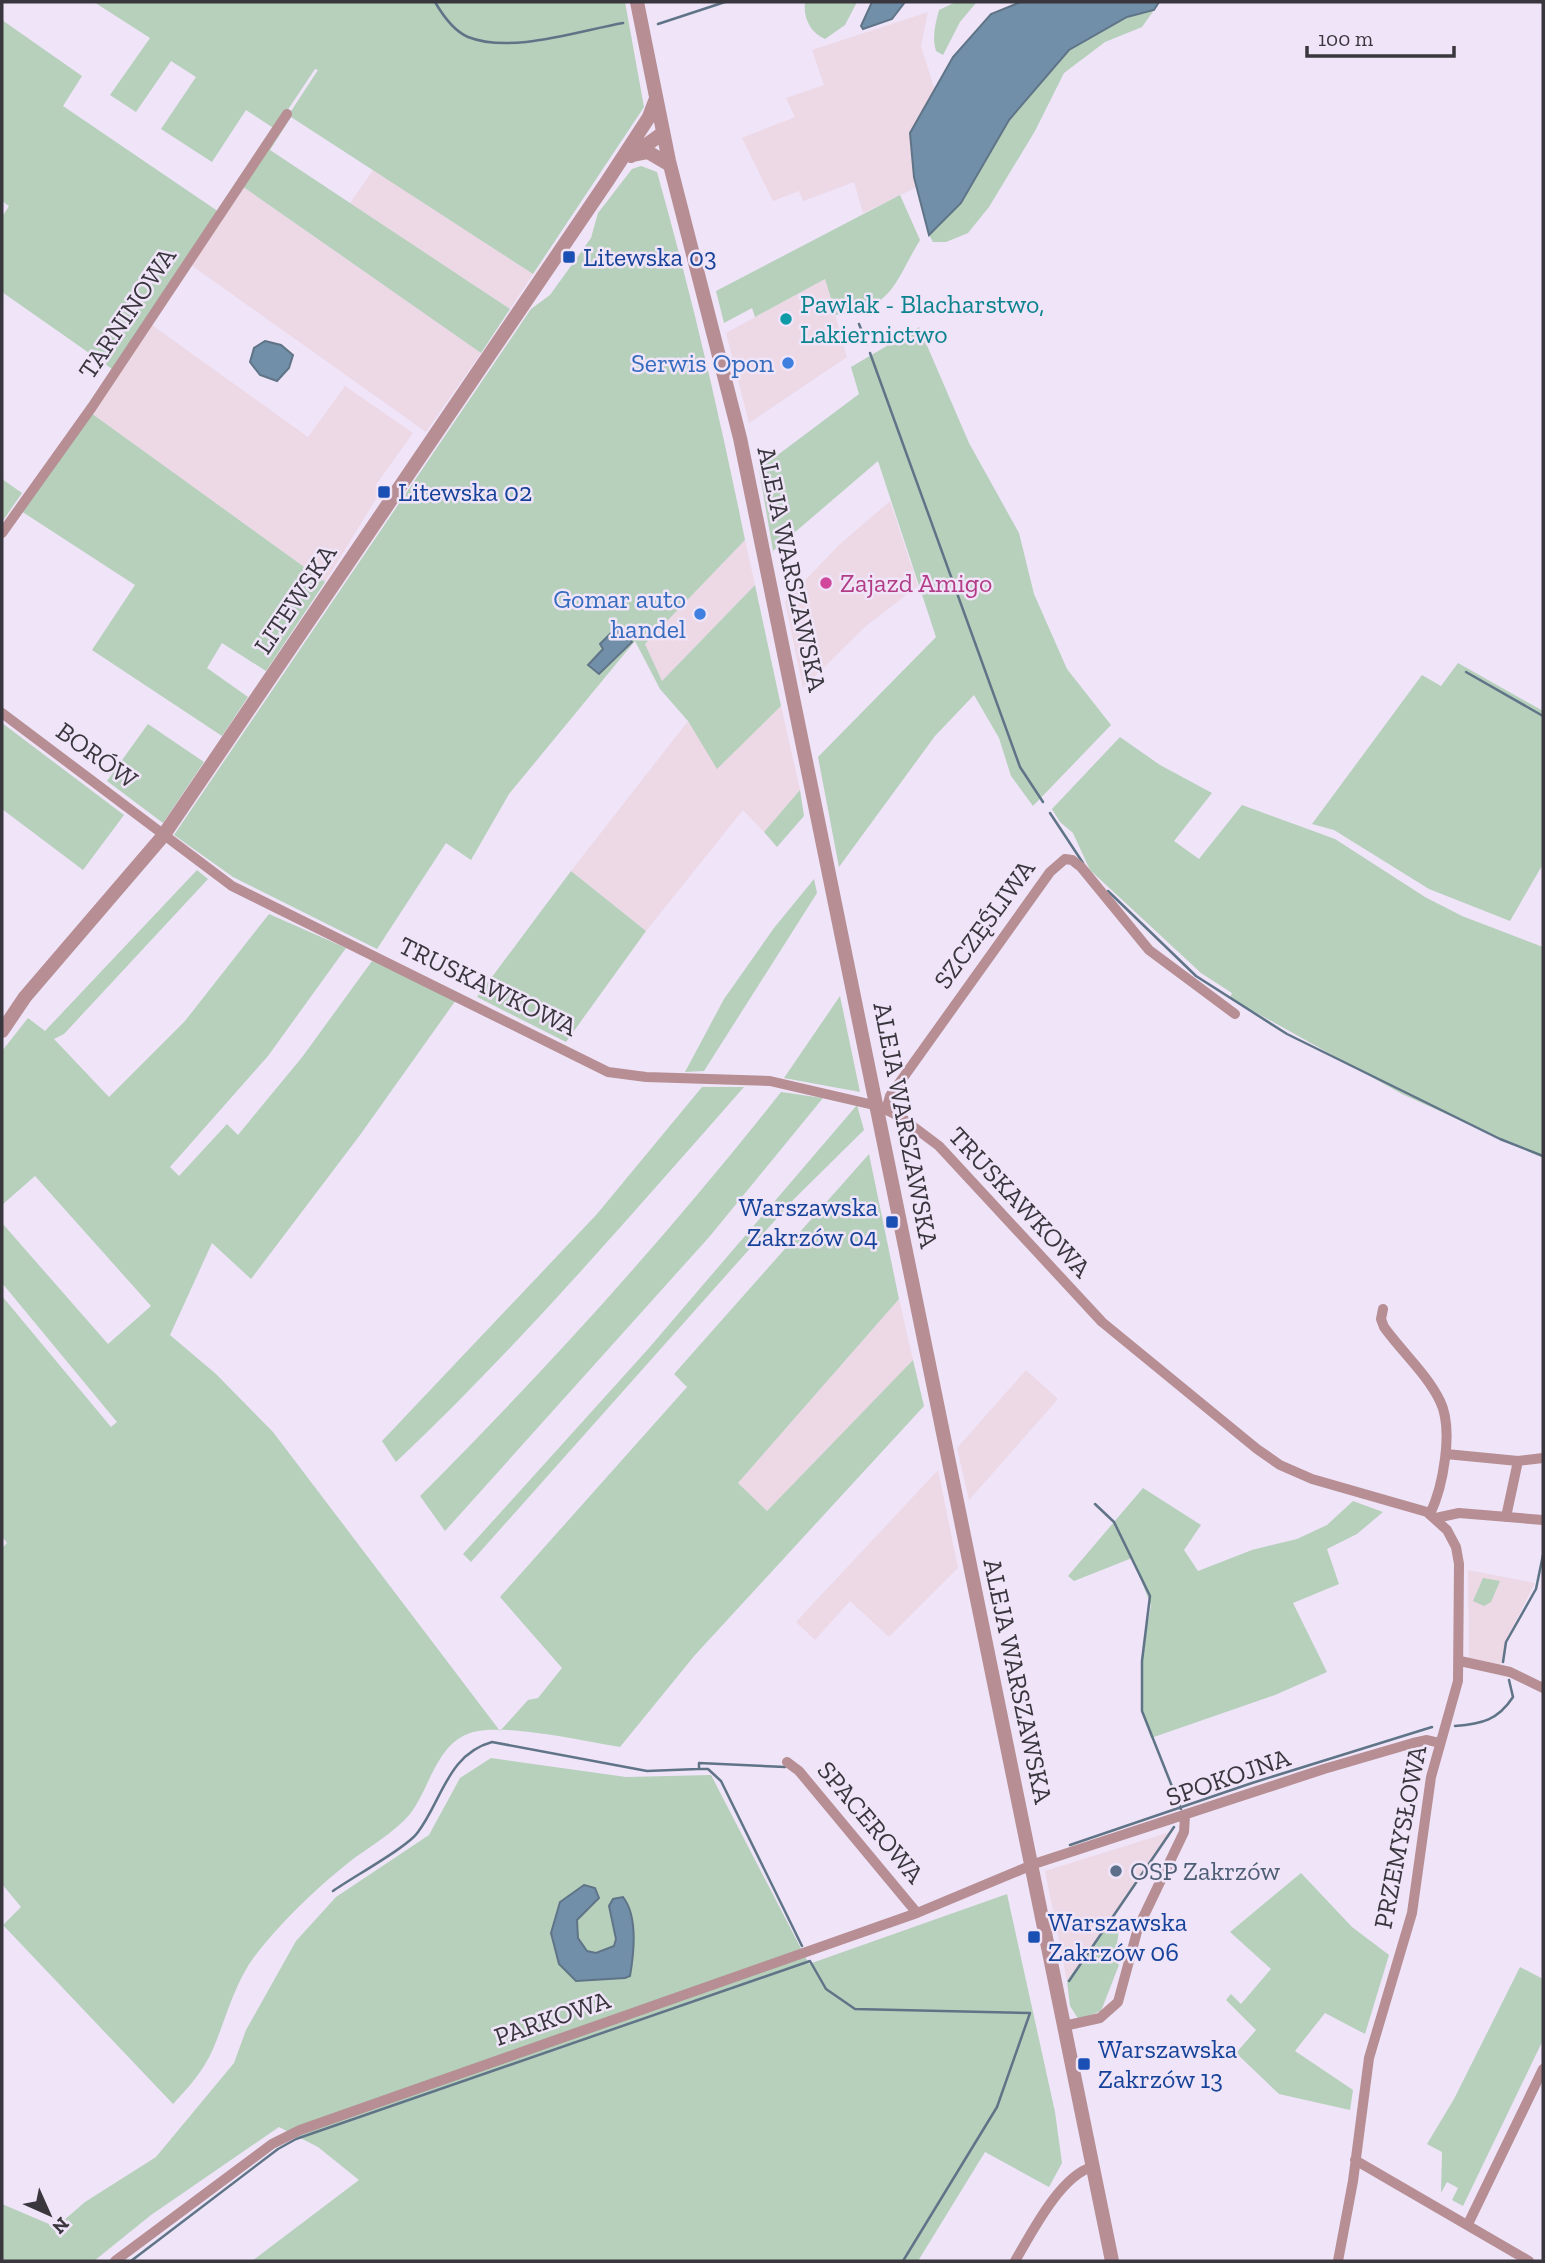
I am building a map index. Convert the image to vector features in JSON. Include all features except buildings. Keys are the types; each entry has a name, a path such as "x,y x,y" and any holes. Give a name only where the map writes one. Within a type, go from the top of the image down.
{"street":[{"name":"ALEJA WARSZAWSKA","path":"637,2 670,165 740,438 882,1108 1112,2261"},
{"name":"LITEWSKA","path":"2,1031 32,987 163,836 608,180 634,148 655,100"},
{"name":"TARNINOWA","path":"2,533 92,407 287,114"},
{"path":"634,148 653,130 663,133"},
{"path":"634,148 648,152 670,165"},
{"name":"BORÓW","path":"2,713 134,810 163,836"},
{"name":"TRUSKAWKOWA","path":"163,836 232,886 608,1072 646,1077 770,1081 882,1108 900,1116 939,1146 1102,1322 1257,1449 1280,1465 1312,1479 1431,1515"},
{"name":"SZCZĘŚLIWA","path":"882,1108 990,953 1050,872 1065,859 1072,860 1080,867 1149,950 1214,1002 1235,1014"},
{"path":"1383,1309 1381,1319 1384,1327 1433,1388 1443,1405 1446,1454 1431,1515 1459,1513 1543,1520"},
{"path":"1446,1454 1460,1453 1518,1461 1543,1458"},
{"path":"1506,1517 1518,1461"},
{"name":"PRZEMYSŁOWA","path":"1338,2261 1369,2058 1412,1913 1426,1804 1458,1681 1460,1661 1457,1555 1447,1530 1431,1515"},
{"path":"1460,1661 1510,1672 1543,1688"},
{"name":"SPOKOJNA","path":"1032,1866 1336,1765 1427,1740 1440,1743"},
{"name":"SPACEROWA","path":"787,1762 799,1771 917,1913"},
{"path":"1064,2026 1100,2018 1118,2002 1138,1928 1184,1832 1185,1816"},
{"name":"PARKOWA","path":"115,2261 272,2144 300,2130 917,1913 1032,1866"},
{"path":"1468,2224 1543,2069"},
{"path":"1355,2160 1529,2261"},
{"path":"1014,2261 1047,2206 1082,2171 1092,2167"}],"shaded area":[{"path":"928,12 921,46 935,91 910,133 917,187 863,213 854,182 803,201 799,191 773,201 742,138 795,117 786,98 824,85 812,50"},
{"path":"373,170 533,274 510,309 350,203"},
{"path":"242,186 481,353 426,432 191,265"},
{"path":"825,279 847,357 749,423 726,333"},
{"path":"152,325 308,437 345,386 413,433 375,486 381,491 325,582 91,413"},
{"path":"890,501 918,586 866,626 803,688 785,601 839,545"},
{"name":"Gomar auto handel","path":"745,540 755,585 662,681 645,644"},
{"path":"781,706 800,790 764,832 743,810 646,931 571,871 688,721 718,768"},
{"path":"899,1299 913,1360 767,1511 738,1483"},
{"path":"1026,1370 1058,1399 969,1500 957,1448"},
{"path":"938,1470 958,1568 889,1637 850,1601 815,1640 796,1622"},
{"path":"1468,1570 1535,1583 1506,1640 1501,1665 1469,1658"},
{"path":"1170,1832 1067,1981 1045,1871"}],"green space":[{"path":"94,2 625,2 644,107 533,274 291,117 270,150 510,309 481,353 242,186 318,70 315,69 275,129 246,110 212,162 161,129 196,77 171,61 136,112 110,95 150,38"},
{"path":"805,2 857,2 845,25 825,39 815,33 809,24"},
{"path":"956,2 976,3 960,22 943,55 936,51 935,46 934,31 939,10"},
{"path":"1154,10 1142,27 1105,42 1064,73 1035,131 989,207 968,233 946,242 933,242 929,235 961,203 1009,120 1069,50 1127,17"},
{"path":"2,20 82,76 63,106 219,212 112,369 2,292 2,217 9,206 2,201"},
{"path":"641,166 657,172 704,355 745,540 645,644 662,681 755,585 781,706 717,769 688,721 660,689 635,641 509,794 471,860 446,843 377,949 233,877 174,835 531,309 550,295 591,238 598,213 632,169"},
{"path":"900,195 920,240 897,282 881,300 855,312 836,315 825,279 755,317 752,308 724,323 716,291"},
{"path":"919,327 969,443 1019,533 1034,594 1067,669 1111,725 1033,806 1011,776 999,738 974,695 935,736 839,867 818,757 936,637 878,461 773,551 759,469 859,394 851,367"},
{"path":"91,413 325,582 266,671 222,643 207,668 248,697 222,736 92,650 135,585 21,511"},
{"path":"2,479 22,493 2,522"},
{"path":"1458,663 1543,711 1543,864 1510,921 1429,889 1334,830 1312,824 1422,675 1441,686"},
{"path":"2,723 124,815 83,870 2,809"},
{"path":"148,724 204,762 163,823 107,781"},
{"path":"1120,737 1160,765 1212,793 1174,841 1199,859 1242,805 1335,839 1425,897 1462,916 1543,947 1543,1158 1402,1094 1230,998 1232,993 1201,973 1090,870 1073,833 1060,822 1052,809"},
{"path":"800,790 804,816 777,847 764,832"},
{"path":"197,870 208,879 64,1034 54,1039 109,1097 185,1021 269,914 346,948 268,1056 170,1167 179,1176 227,1124 238,1135 303,1056 372,961 456,1000 360,1135 251,1279 212,1243 170,1335 216,1374 273,1432 499,1730 478,1731 464,1735 453,1743 436,1765 417,1803 404,1821 335,1873 275,1932 247,1967 205,2064 173,2104 3,1925 21,1907 2,1884 2,1548 7,1543 2,1536 2,1296 111,1427 117,1422 2,1283 2,1223 108,1344 151,1306 35,1176 2,1205 2,1051 28,1018 45,1031"},
{"path":"571,871 646,931 566,1042 477,997"},
{"path":"814,879 817,893 704,1071 685,1072 724,999 774,928"},
{"path":"840,996 860,1092 784,1078"},
{"path":"702,1087 744,1087 531,1326 396,1462 382,1441 597,1214"},
{"path":"781,1092 823,1098 710,1236 445,1531 420,1496 515,1399 607,1299"},
{"path":"857,1105 864,1130 794,1199 471,1562 463,1554 649,1348"},
{"path":"869,1154 899,1299 738,1483 767,1511 913,1360 924,1406 695,1655 620,1747 548,1734 501,1730 528,1700 538,1698 562,1668 500,1597 687,1387 674,1374"},
{"path":"1143,1488 1201,1525 1184,1550 1198,1571 1252,1550 1297,1539 1327,1525 1353,1501 1383,1512 1357,1534 1327,1549 1339,1584 1293,1603 1327,1672 1275,1695 1151,1738 1143,1716 1141,1661 1151,1605 1132,1558 1074,1581 1068,1576"},
{"path":"1483,1578 1500,1581 1491,1602 1484,1606 1473,1601"},
{"path":"491,1758 626,1777 711,1775 809,1964 1007,1894 1055,2112 1062,2163 1049,2187 985,2152 918,2261 252,2261 359,2180 318,2147 279,2127 151,2215 94,2261 2,2261 2,2204 56,2227 85,2202 156,2157 234,2063 246,2030 296,1941 336,1897 429,1835 460,1778"},
{"path":"1301,1873 1352,1927 1389,1955 1365,2034 1325,2013 1295,2051 1353,2090 1350,2110 1279,2094 1236,2053 1256,2030 1226,2000 1231,1994 1241,2004 1271,1969 1230,1932"},
{"path":"1108,1922 1118,1927 1115,1961 1119,1965 1101,2011 1079,2020 1070,2006 1067,1981"},
{"path":"1520,1967 1543,1979 1543,2040 1463,2206 1452,2200 1458,2188 1447,2182 1441,2193 1442,2152 1427,2144 1454,2099"}],"water":[{"path":"872,2 905,2 892,19 863,29 861,26"},
{"path":"1021,2 1159,2 1154,10 1127,17 1069,50 1009,120 961,203 929,235 914,177 910,133 953,57 991,14"},
{"path":"265,341 281,345 293,355 289,368 277,381 260,375 250,362 254,348"},
{"path":"617,627 632,642 599,674 588,665 603,649 600,644"},
{"path":"584,1885 595,1888 599,1898 577,1920 578,1938 587,1951 596,1953 614,1946 616,1939 609,1906 613,1899 623,1897 628,1905 634,1935 630,1976 576,1981 559,1964 551,1933 560,1902"}],"waterway":[{"path":"435,2 458,31 485,42 524,42 623,23"},
{"path":"658,24 725,2"},
{"path":"859,324 867,344"},
{"path":"870,353 1020,767 1043,802"},
{"path":"1466,672 1543,716"},
{"path":"1050,813 1083,863"},
{"path":"1108,891 1196,976 1287,1034 1500,1139 1543,1156"},
{"path":"1095,1504 1114,1522 1150,1596 1142,1661 1142,1711 1181,1809"},
{"path":"1503,1662 1506,1642 1536,1589 1543,1555"},
{"path":"1455,1726 1481,1722 1501,1711 1513,1697 1509,1680"},
{"path":"1070,1845 1252,1783 1432,1727"},
{"path":"333,1891 412,1838 456,1767 477,1748 492,1742 647,1771 698,1769"},
{"path":"785,1767 699,1763 699,1769 708,1769 721,1781 802,1946"},
{"path":"1069,1981 1174,1827"},
{"path":"131,2261 278,2149 296,2139 810,1961 826,1989 855,2009 1030,2013 997,2107 903,2261"}],"place":[{"name":"Litewska 03","path":"569,257"},
{"name":"Pawlak - Blacharstwo, Lakiernictwo","path":"786,319"},
{"name":"Serwis Opon","path":"788,363"},
{"name":"Litewska 02","path":"384,492"},
{"name":"Zajazd Amigo","path":"826,583"},
{"name":"Gomar auto handel","path":"700,614"},
{"name":"Warszawska Zakrzów 04","path":"892,1222"},
{"name":"OSP Zakrzów","path":"1116,1871"},
{"name":"Warszawska Zakrzów 06","path":"1034,1937"},
{"name":"Warszawska Zakrzów 13","path":"1084,2064"}]}
